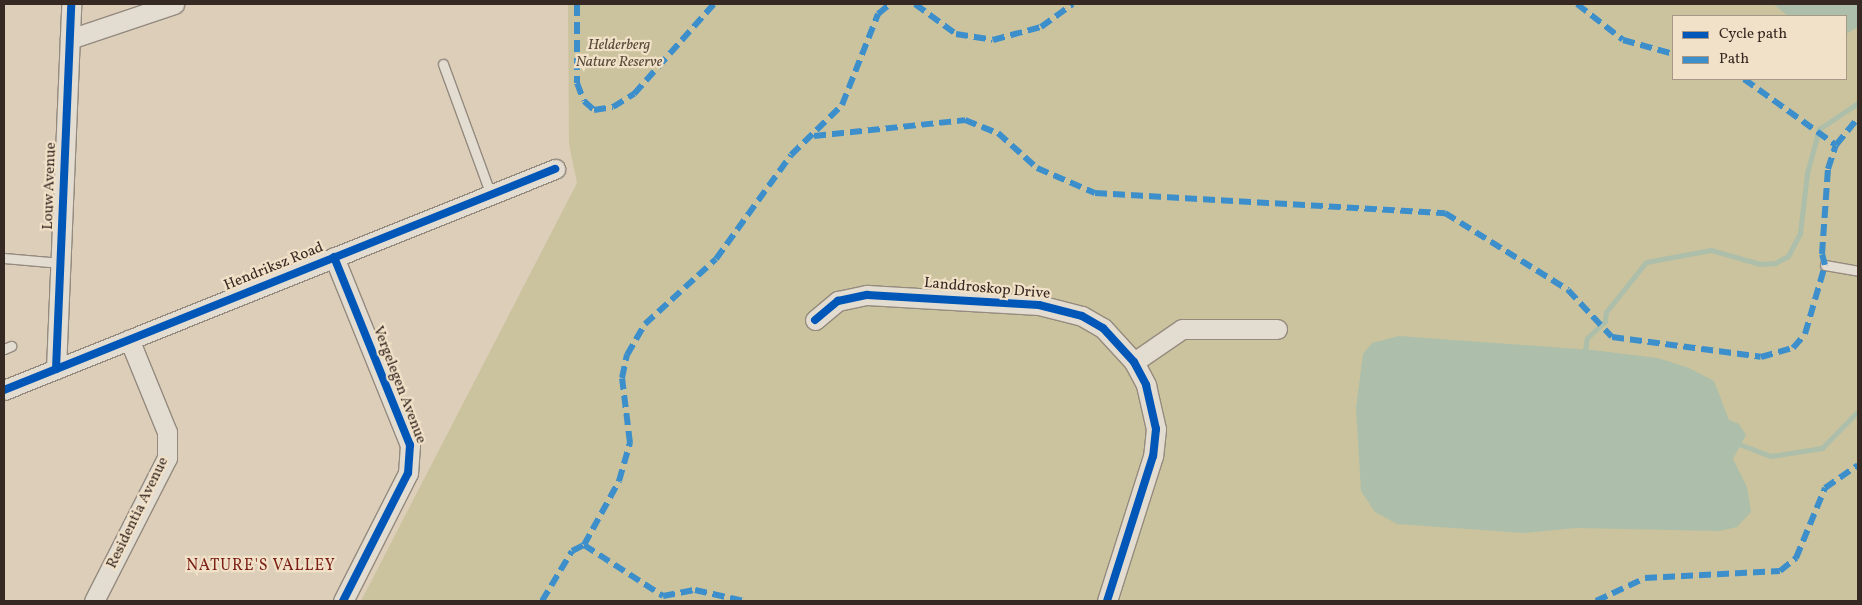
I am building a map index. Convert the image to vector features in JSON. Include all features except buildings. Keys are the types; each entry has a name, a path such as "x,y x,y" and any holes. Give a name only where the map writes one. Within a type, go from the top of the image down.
{"street":[{"name":"Louw Avenue","path":"56,369 71,4"},
{"path":"70,39 174,4"},
{"name":"Hendriksz Road","path":"4,390 555,169"},
{"name":"Vergelegen Avenue","path":"334,257 410,445 408,473 343,601"},
{"name":"Landdroskop Drive","path":"815,320 838,301 867,295 1039,306 1082,316 1103,328 1134,362 1153,404 1156,429 1153,456 1107,601"},
{"path":"1134,362 1170,334 1193,327 1277,329"},
{"name":"Residentia Avenue","path":"94,601 167,458 167,432 130,340"}],"lane":[{"path":"443,64 491,195"},
{"path":"4,258 61,263"},
{"path":"1825,265 1858,271"}],"green space":[{"name":"Helderberg Nature Reserve","path":"568,4 1858,4 1858,601 361,601 577,183 569,144"}],"shaded area":[{"path":"1773,4 1858,4 1858,27 1847,33 1847,15 1787,15"},
{"path":"1399,336 1592,350 1658,358 1689,368 1714,381 1729,420 1739,424 1746,435 1733,459 1747,487 1751,512 1737,527 1719,531 1576,528 1524,533 1397,524 1375,512 1361,491 1356,408 1363,354 1372,343"}],"waterway":[{"path":"1585,350 1587,338 1605,321 1606,312 1646,262 1711,250 1760,264 1775,263 1788,256 1800,233 1807,173 1819,129 1858,103"},
{"path":"1739,444 1771,456 1822,448 1858,411"}],"marked path":[{"path":"577,4 577,83 584,101 594,110 613,107 634,94 714,4"},
{"path":"542,601 572,551 584,545 619,481 630,443 622,378 627,355 645,324 716,259 791,155 842,105 878,14 890,4"},
{"path":"915,4 956,34 993,40 1041,27 1073,4"},
{"path":"1577,4 1623,40 1672,54"},
{"path":"1745,80 1836,145"},
{"path":"814,136 965,120 998,133 1037,168 1095,193 1445,213 1568,290 1612,337 1761,357 1793,348 1805,334 1825,265 1822,254 1828,169 1836,145 1858,118"},
{"path":"1596,601 1645,578 1780,571 1796,558 1825,488 1858,465"},
{"path":"584,545 663,596 695,590 744,601"}],"cycle path":[{"path":"56,369 71,4"},
{"path":"4,390 555,169"},
{"path":"334,257 410,445 408,473 343,601"},
{"path":"815,320 838,301 867,295 1039,305 1082,316 1103,328 1134,362 1146,385 1156,429 1153,456 1107,601"}],"district":[{"name":"NATURE'S VALLEY","path":"261,566"}]}
